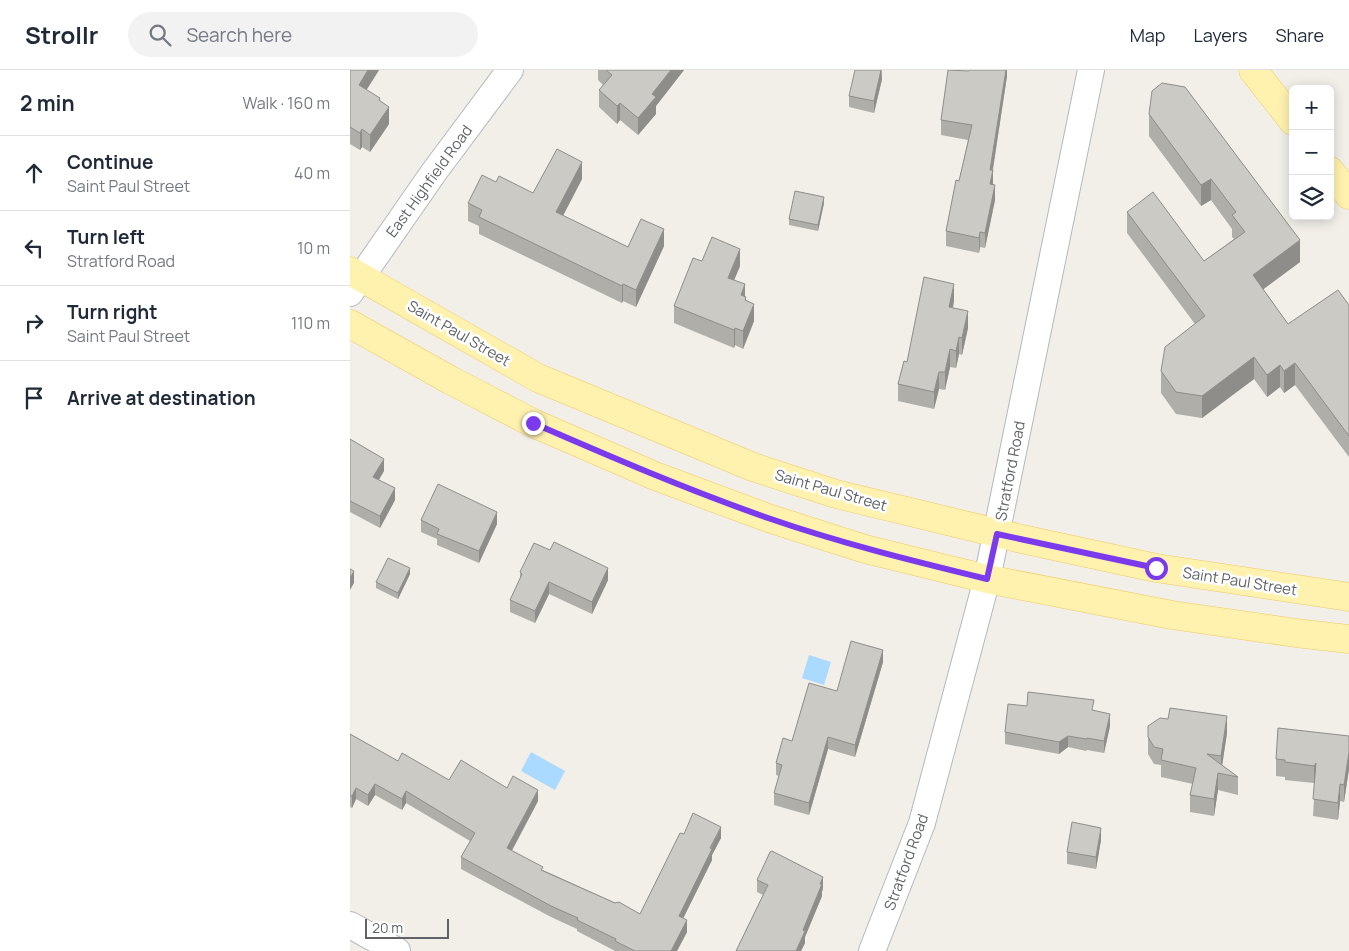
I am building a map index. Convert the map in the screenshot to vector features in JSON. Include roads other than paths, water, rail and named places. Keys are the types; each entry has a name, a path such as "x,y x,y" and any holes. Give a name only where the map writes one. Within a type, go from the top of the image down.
{"main road":[{"path":"1254,70 1289,117"},
{"path":"1333,175 1349,195"},
{"name":"Saint Paul Street","path":"353,280 538,378 754,467 836,494 997,534 1156,568 1349,597"},
{"path":"350,324 450,380 533,423 655,476 768,518 865,549 987,579 1172,615 1349,639"}],"street":[{"name":"East Highfield Road","path":"353,280 510,70"},
{"name":"Stratford Road","path":"872,951 922,823 987,579 1091,70"},
{"path":"350,925 397,951"}],"water":[{"path":"809,655 831,662 824,685 802,678"},
{"path":"531,752 565,771 555,790 521,771"}]}
